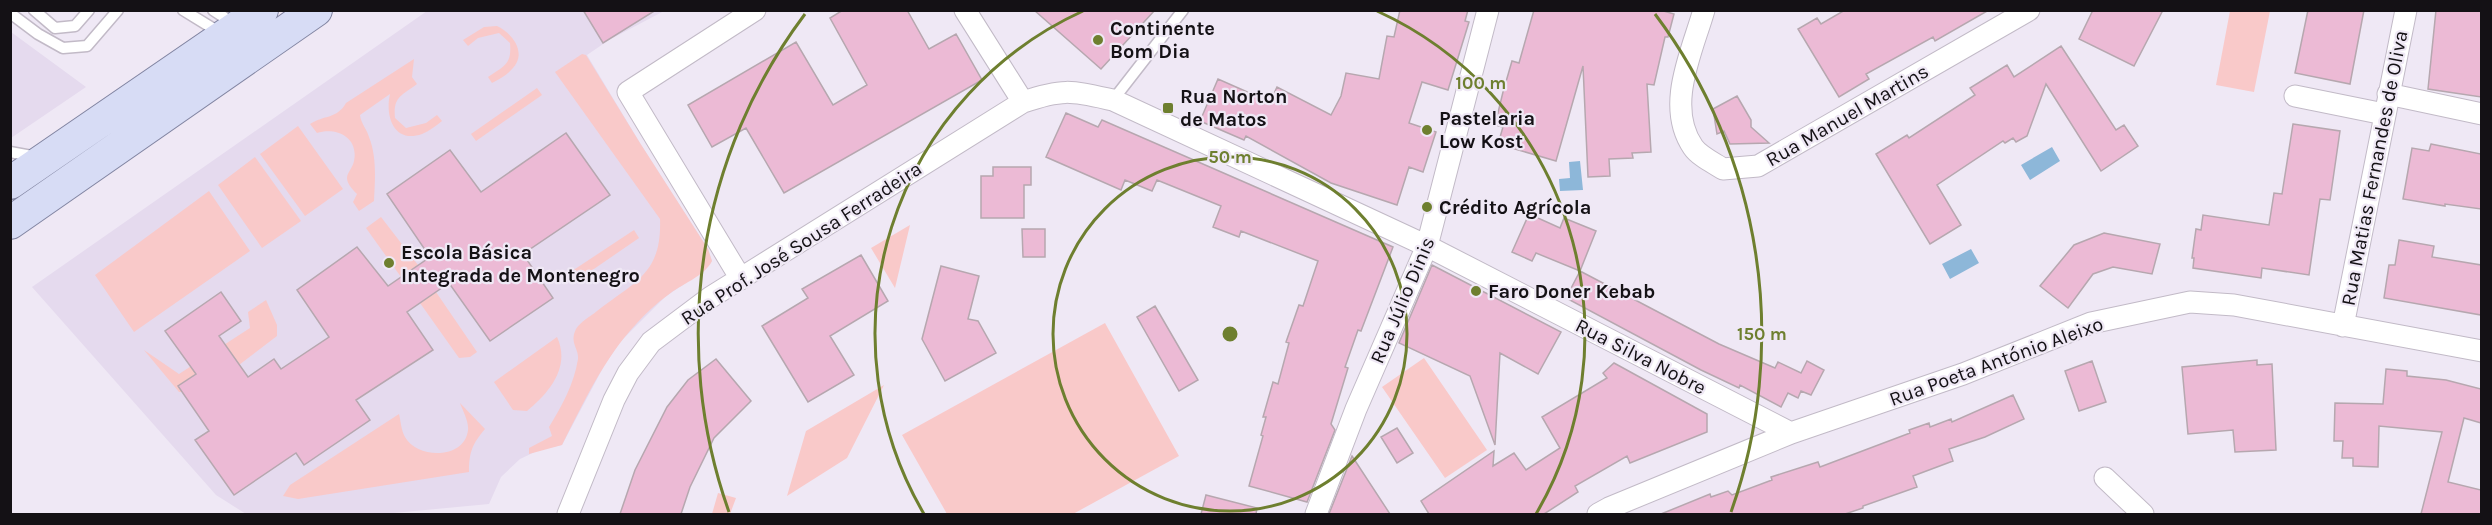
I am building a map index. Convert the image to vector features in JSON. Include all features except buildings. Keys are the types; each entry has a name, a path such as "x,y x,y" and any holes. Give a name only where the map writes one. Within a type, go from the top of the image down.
{"main road":[{"path":"10,224 316,10"},
{"path":"10,183 234,21"}],"street":[{"path":"741,279 628,92 755,10"},
{"path":"965,10 1023,102 1054,92 1077,92 1113,100 1428,246"},
{"name":"Rua Júlio Dinis","path":"1316,514 1356,409 1428,246 1488,10"},
{"name":"Rua Manuel Martins","path":"1704,10 1680,90 1683,122 1693,148 1723,169 1758,166 2029,10"},
{"name":"Rua Matias Fernandes de Oliva","path":"2343,326 2406,10"},
{"path":"2295,96 2481,114"},
{"name":"Rua Prof. José Sousa Ferradeira","path":"568,514 614,400 628,373 651,342 711,297 1023,102"},
{"name":"Rua Silva Nobre","path":"1428,246 1791,433"},
{"name":"Rua Poeta António Aleixo","path":"1598,514 1791,433 1963,374 2091,323 2190,302 2234,305 2481,351"},
{"path":"2105,478 2143,514"}],"lane":[{"path":"34,10 55,28 75,26 89,10"},
{"path":"10,13 38,34 63,48 87,46 118,10"},
{"path":"183,10 234,21"},
{"path":"1113,100 1183,10"},
{"path":"10,152 46,158"}],"shaded area":[{"name":"Escola Básica Integrada de Montenegro","path":"427,11 664,11 609,40 587,55 708,249 712,261 706,269 665,297 621,341 605,364 562,445 539,450 520,459 501,477 489,504 383,514 246,514 216,495 32,287"},
{"path":"2230,11 2270,11 2254,92 2216,85"},
{"path":"497,26 513,38 519,57 510,71 492,83 488,77 508,61 510,43 499,33 478,38 468,46 463,40 484,27"},
{"path":"11,32 86,87 11,138"},
{"path":"582,54 586,55 708,249 712,261 698,276 673,291 656,305 625,337 595,381 562,445 529,454 529,448 552,436 549,427 574,377 578,359 574,342 576,329 644,274 656,252 659,237 660,219 555,72"},
{"path":"414,59 412,77 417,84 402,94 397,101 395,118 406,128 426,123 437,115 442,121 422,134 404,135 393,126 390,119 390,94 360,115 372,145 375,177 374,201 359,211 353,202 357,194 349,185 347,178 355,153 350,140 332,131 317,133 310,124 339,112 346,103"},
{"path":"537,88 542,95 476,141 471,134"},
{"path":"298,126 343,189 305,216 260,154"},
{"path":"255,157 301,221 262,248 218,185"},
{"path":"209,191 250,251 134,332 95,275"},
{"path":"381,217 418,265 401,277 366,228"},
{"path":"910,225 895,288 871,248"},
{"path":"634,230 639,238 575,282 569,273"},
{"path":"436,292 477,352 470,357 459,358 420,303"},
{"path":"266,300 277,325 277,336 239,365 229,351 178,386 182,392 179,392 144,350 179,374 250,328 248,312"},
{"path":"1105,323 1179,456 1073,514 947,514 902,435"},
{"path":"557,337 561,348 561,359 556,378 550,388 527,411 513,410 494,382"},
{"path":"1424,358 1487,450 1445,478 1382,387"},
{"path":"884,385 847,458 787,496 806,431"},
{"path":"460,403 485,429 472,449 469,472 298,499 283,496 290,485 399,414 405,437 420,450 440,453 459,447 465,440 468,430 467,420"},
{"path":"718,493 736,498 730,514 712,514"}],"water":[{"path":"2052,147 2060,161 2030,180 2021,165"},
{"path":"1580,161 1583,190 1560,191 1559,179 1570,178 1569,162"},
{"path":"1971,249 1979,263 1950,279 1942,264"}],"place":[{"name":"Continente Bom Dia","path":"1098,40"},
{"name":"Rua Norton de Matos","path":"1168,108"},
{"name":"Pastelaria Low Kost","path":"1427,130"},
{"name":"Crédito Agrícola","path":"1427,207"},
{"name":"Escola Básica Integrada de Montenegro","path":"389,263"},
{"name":"Faro Doner Kebab","path":"1476,291"}]}
